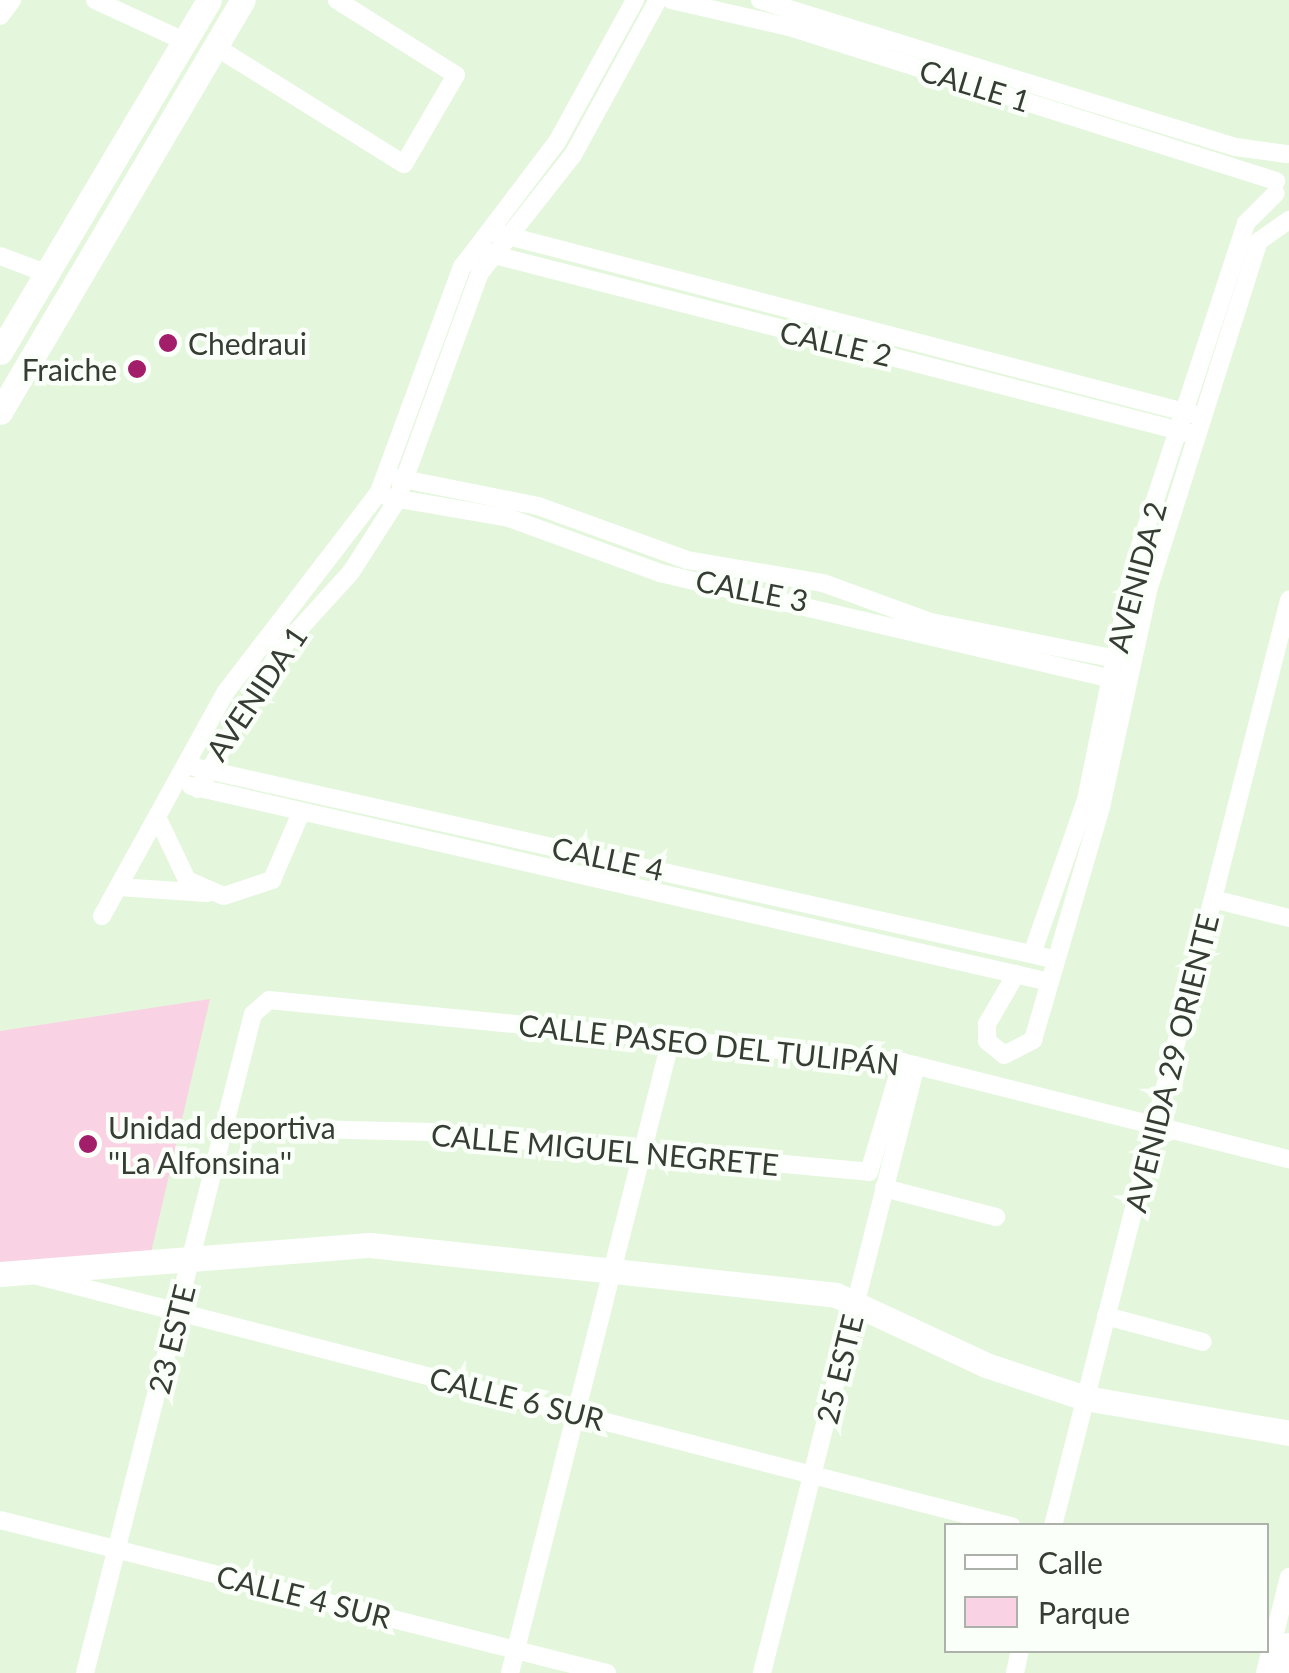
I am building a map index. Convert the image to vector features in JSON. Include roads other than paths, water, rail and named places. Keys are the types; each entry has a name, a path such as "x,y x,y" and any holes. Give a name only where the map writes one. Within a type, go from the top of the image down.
{"main road":[{"path":"0,352 52,275 209,0"},
{"path":"0,412 243,0"},
{"path":"12,1273 370,1245 856,1300 986,1365 1085,1398 1289,1433"}],"street":[{"path":"0,16 12,0"},
{"path":"95,0 186,42"},
{"path":"216,47 404,164 456,74 337,0"},
{"name":"AVENIDA 1","path":"635,0 557,142 475,245 396,477 396,502 351,572 281,648 205,770 198,789 181,772 264,636 339,554 379,492 396,477 491,258 602,110 658,0"},
{"name":"CALLE 1","path":"671,0 968,84 1276,187"},
{"name":"CALLE 1","path":"760,0 1235,147 1288,153"},
{"path":"968,84 973,64"},
{"path":"1288,153 1276,187 1289,218"},
{"name":"AVENIDA 2","path":"1032,954 1086,800 1183,423 1246,223 1276,187"},
{"name":"AVENIDA 2","path":"1122,660 1200,436 1259,241 1289,218"},
{"name":"CALLE 2","path":"489,228 504,239 878,330 1183,423 1200,436"},
{"name":"CALLE 2","path":"475,245 491,258 1183,423 1206,416"},
{"path":"0,256 52,275"},
{"path":"875,350 878,330"},
{"name":"CALLE 3","path":"396,477 538,506 687,560 1118,680"},
{"name":"CALLE 3","path":"379,492 396,502 510,518 660,572 773,584 1019,644 1122,660"},
{"name":"AVENIDA 29 ORIENTE","path":"1053,1523 1213,899 1282,661 1289,600"},
{"name":"AVENIDA 2","path":"1016,974 987,1024 987,1042 1004,1055 1033,1040 1045,981 1101,808 1118,680"},
{"name":"CALLE 4","path":"181,772 205,770 1032,954"},
{"path":"102,916 159,820 181,772"},
{"name":"CALLE 4","path":"198,789 1045,981"},
{"path":"119,887 242,896 272,880 300,815"},
{"path":"159,820 172,860 208,893"},
{"path":"552,869 556,847"},
{"path":"1213,899 1289,918"},
{"path":"1032,954 1053,959"},
{"name":"CALLE PASEO DEL TULIPÁN","path":"258,1005 909,1063 1289,1159"},
{"name":"23 ESTE","path":"85,1673 258,1005"},
{"path":"510,1673 640,1151 672,1039"},
{"name":"CALLE MIGUEL NEGRETE","path":"225,1127 640,1151 868,1172 909,1063"},
{"name":"25 ESTE","path":"762,1673 884,1188 909,1063"},
{"path":"884,1188 996,1217"},
{"name":"CALLE 6 SUR","path":"12,1273 999,1523"},
{"path":"1106,1316 1202,1342"},
{"name":"CALLE 4 SUR","path":"0,1520 608,1673"},
{"path":"1265,1673 1289,1576"},
{"path":"1281,1673 1289,1642"}],"place":[{"name":"Chedraui","path":"168,343"},
{"name":"Fraiche","path":"137,369"},
{"name":"Unidad deportiva ''La Alfonsina''","path":"88,1144"}]}
